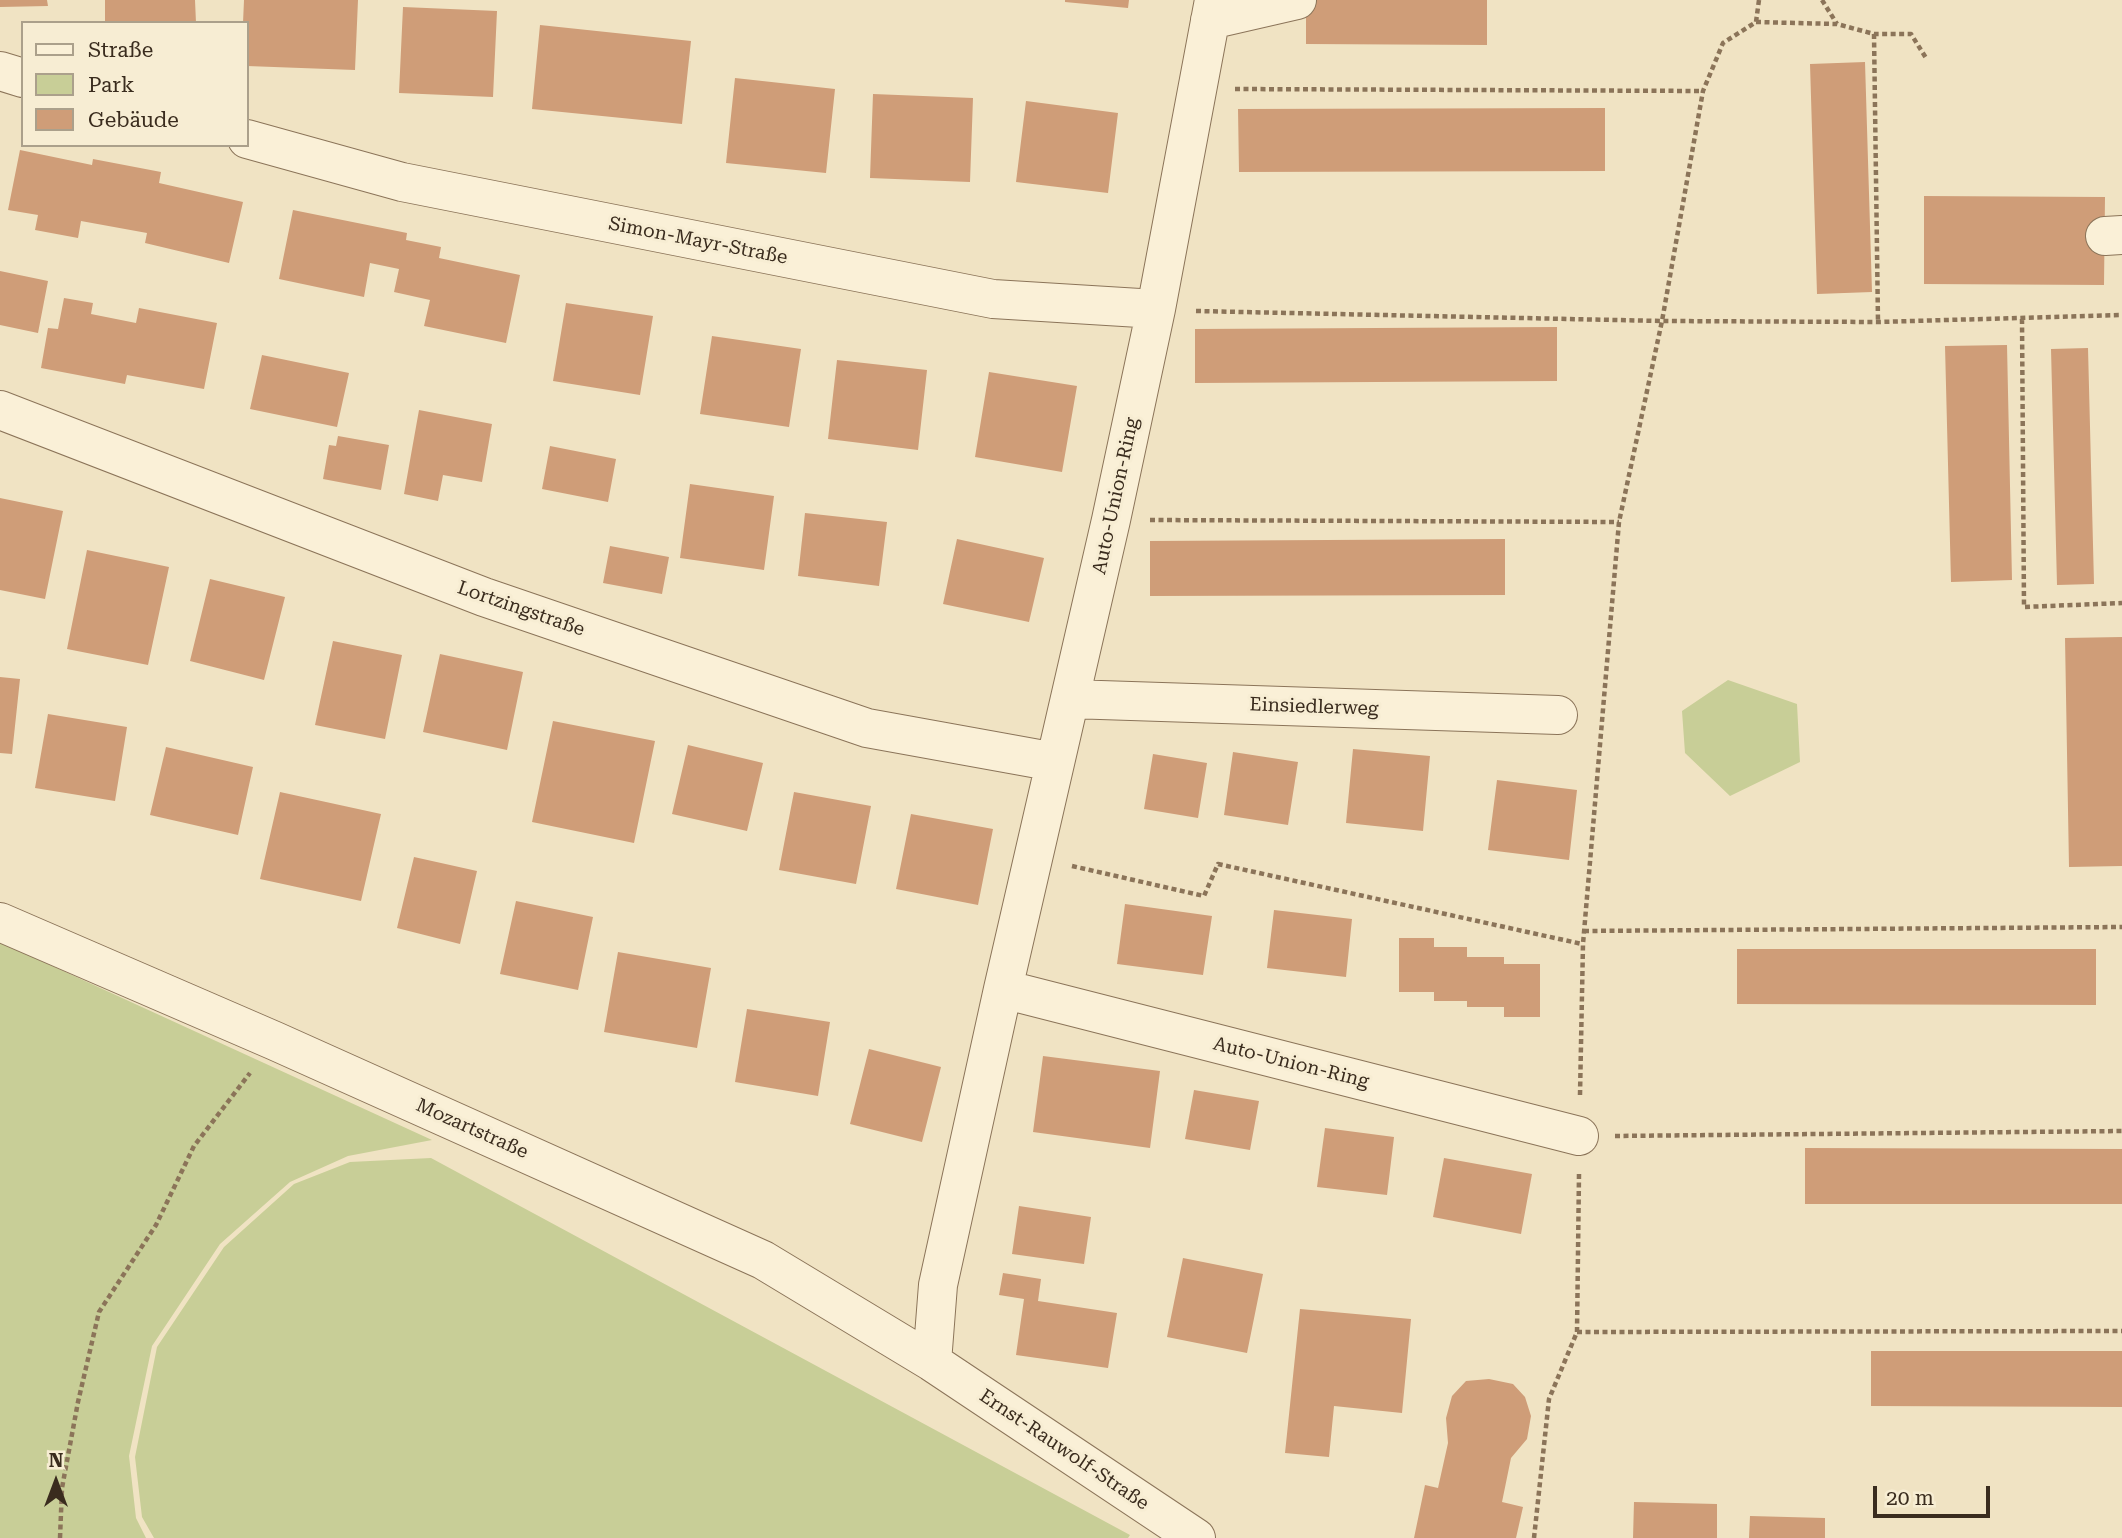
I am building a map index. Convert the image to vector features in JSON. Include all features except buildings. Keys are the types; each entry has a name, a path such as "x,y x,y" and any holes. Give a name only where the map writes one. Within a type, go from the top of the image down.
{"street":[{"path":"1212,10 1297,0"},
{"name":"Auto-Union-Ring","path":"932,1362 938,1285 1111,520 1156,309 1212,10"},
{"path":"0,71 21,77"},
{"name":"Simon-Mayr-Straße","path":"248,139 402,182 993,299 1156,309"},
{"name":"Lortzingstraße","path":"0,410 484,597 867,729 1055,762"},
{"name":"Einsiedlerweg","path":"1070,699 1558,715"},
{"name":"Mozartstraße","path":"0,922 275,1041 763,1260 932,1362"},
{"name":"Auto-Union-Ring","path":"1003,989 1579,1136"},
{"name":"Ernst-Rauwolf-Straße","path":"932,1362 1196,1538"}],"path":[{"path":"1756,22 1759,0"},
{"path":"1822,0 1837,24"},
{"path":"1534,1538 1549,1399 1577,1332 1583,944 1619,522 1661,321 1703,91 1723,43 1756,22 1837,24 1874,34 1911,34 1926,58"},
{"path":"1874,34 1878,322"},
{"path":"1197,89 1703,91"},
{"path":"1156,309 1661,321 1878,322 2122,316"},
{"path":"2022,319 2024,607 2122,603"},
{"path":"1111,520 1619,522"},
{"path":"1033,857 1204,896 1218,864 1583,944"},
{"path":"1584,931 2122,927"},
{"path":"60,1538 62,1488 99,1312 156,1225 194,1146 275,1041"},
{"path":"1579,1136 2122,1131"},
{"path":"1577,1332 2122,1331"}],"green space":[{"path":"1728,680 1797,704 1800,762 1730,796 1685,753 1682,711"},
{"path":"0,942 432,1140 348,1156 290,1182 220,1244 152,1346 129,1456 136,1518 146,1538 0,1538"},
{"path":"431,1158 1130,1535 1128,1538 154,1538 142,1517 135,1457 157,1347 224,1247 294,1184 350,1162"}]}
